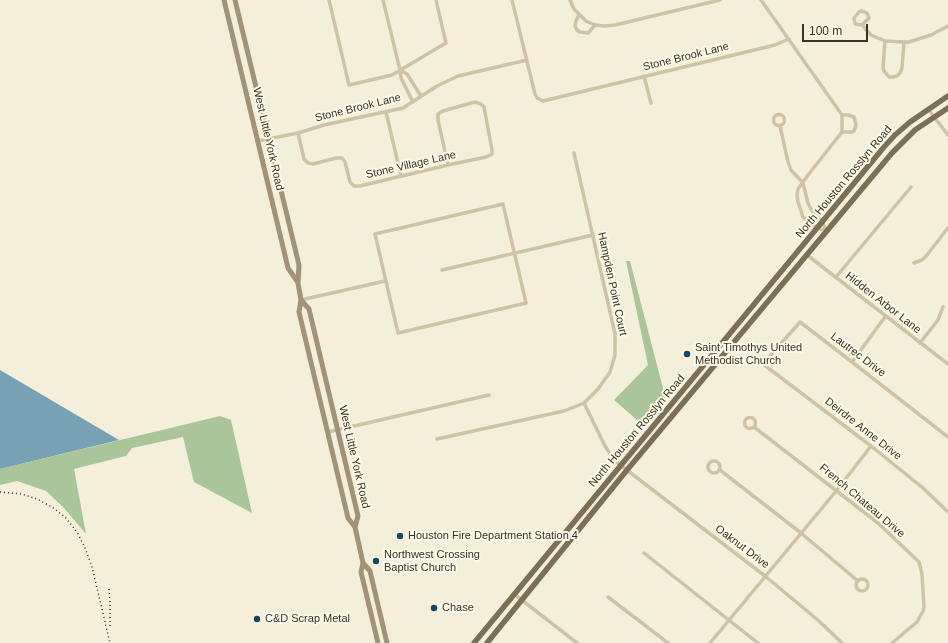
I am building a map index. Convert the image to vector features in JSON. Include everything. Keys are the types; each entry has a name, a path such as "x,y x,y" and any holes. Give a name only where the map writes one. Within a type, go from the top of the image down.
{"main road":[{"name":"West Little York Road","path":"224,0 288,268 297,281"},
{"name":"West Little York Road","path":"235,0 298,265 297,281 302,300 309,309 358,516 355,527"},
{"path":"236,52 247,49"},
{"name":"North Houston Rosslyn Road","path":"474,643 870,163 895,135 928,109 948,96"},
{"name":"North Houston Rosslyn Road","path":"487,643 627,470 722,358 892,152 915,130 948,108"},
{"path":"870,163 878,169"},
{"path":"773,281 780,288"},
{"name":"West Little York Road","path":"302,300 299,312 348,518 355,527 363,563 361,572 378,643"},
{"path":"734,328 740,336"},
{"path":"715,351 722,358"},
{"path":"309,356 319,354"},
{"path":"673,403 678,409"},
{"path":"563,535 569,541"},
{"name":"West Little York Road","path":"363,563 370,571 387,643"},
{"path":"367,598 376,596"}],"street":[{"path":"329,0 349,85 392,74 446,43 436,0"},
{"path":"383,0 401,78 413,102"},
{"path":"512,0 527,60"},
{"path":"570,0 574,9 586,21 595,25 615,26 720,0"},
{"path":"761,0 842,115 842,132 808,175 798,189 797,195 800,211 807,221 817,228 827,231"},
{"path":"862,25 868,18 867,13 862,11 859,12 854,18 853,21 857,25 862,25 871,35 885,41 904,42 910,42 948,26"},
{"path":"579,15 575,26 580,32 588,33 595,25"},
{"name":"Stone Brook Lane","path":"258,141 404,108 437,86 458,76 527,60 535,94 537,98 543,101 775,45 789,39"},
{"path":"885,41 883,68 889,77 897,76 900,73 904,42"},
{"path":"400,70 407,74 421,96"},
{"path":"644,76 650,103"},
{"name":"Stone Village Lane","path":"298,133 304,159 308,163 313,164 336,158 342,158 345,162 350,182 354,186 360,186 486,157 492,154 484,108 480,103 475,102 443,111 438,114 448,165"},
{"path":"928,109 948,135"},
{"path":"386,112 401,176"},
{"path":"842,115 854,117 856,125 854,131 842,132"},
{"path":"780,126 791,170 803,183 811,210 822,222 827,231"},
{"name":"Hampden Point Court","path":"437,439 564,411 584,404 598,389 610,372 614,355 615,334 574,153"},
{"path":"836,277 910,187"},
{"path":"503,204 515,253 526,303 398,333 375,234 503,204"},
{"path":"914,263 922,260 927,255 948,228"},
{"path":"442,270 592,235"},
{"name":"Hidden Arbor Lane","path":"807,255 885,317 948,364"},
{"path":"302,300 385,281"},
{"path":"920,343 938,320 943,307"},
{"path":"852,362 885,317"},
{"name":"Lautrec Drive","path":"763,364 800,322 948,437"},
{"name":"Deirdre Anne Drive","path":"763,364 871,446 923,488 948,512"},
{"path":"328,432 490,395"},
{"name":"Oaknut Drive","path":"584,404 605,446 615,461 765,576 819,621 842,643"},
{"name":"French Chateau Drive","path":"754,426 838,490 878,523 919,562 922,574 923,611 917,622 892,643"},
{"path":"710,643 838,490 871,446"},
{"path":"720,470 801,533 858,581"},
{"path":"644,553 758,643"},
{"path":"514,594 577,643"},
{"path":"608,597 668,643"}],"green space":[{"path":"626,261 630,261 666,400 645,427 614,400 648,365"},
{"path":"220,416 231,420 252,513 194,482 183,437 132,448 126,456 74,469 86,534 64,508 46,491 17,481 0,485 0,469"}],"water":[{"path":"0,370 119,440 0,469"}],"railway":[{"path":"0,492 22,494 37,499 52,507 65,517 77,532 92,567 110,643"},
{"path":"109,589 110,627"}],"place":[{"name":"Saint Timothys United Methodist Church","path":"687,354"},
{"name":"Houston Fire Department Station 4","path":"400,536"},
{"name":"Northwest Crossing Baptist Church","path":"376,561"},
{"name":"Chase","path":"434,608"},
{"name":"C&D Scrap Metal","path":"257,619"}]}
